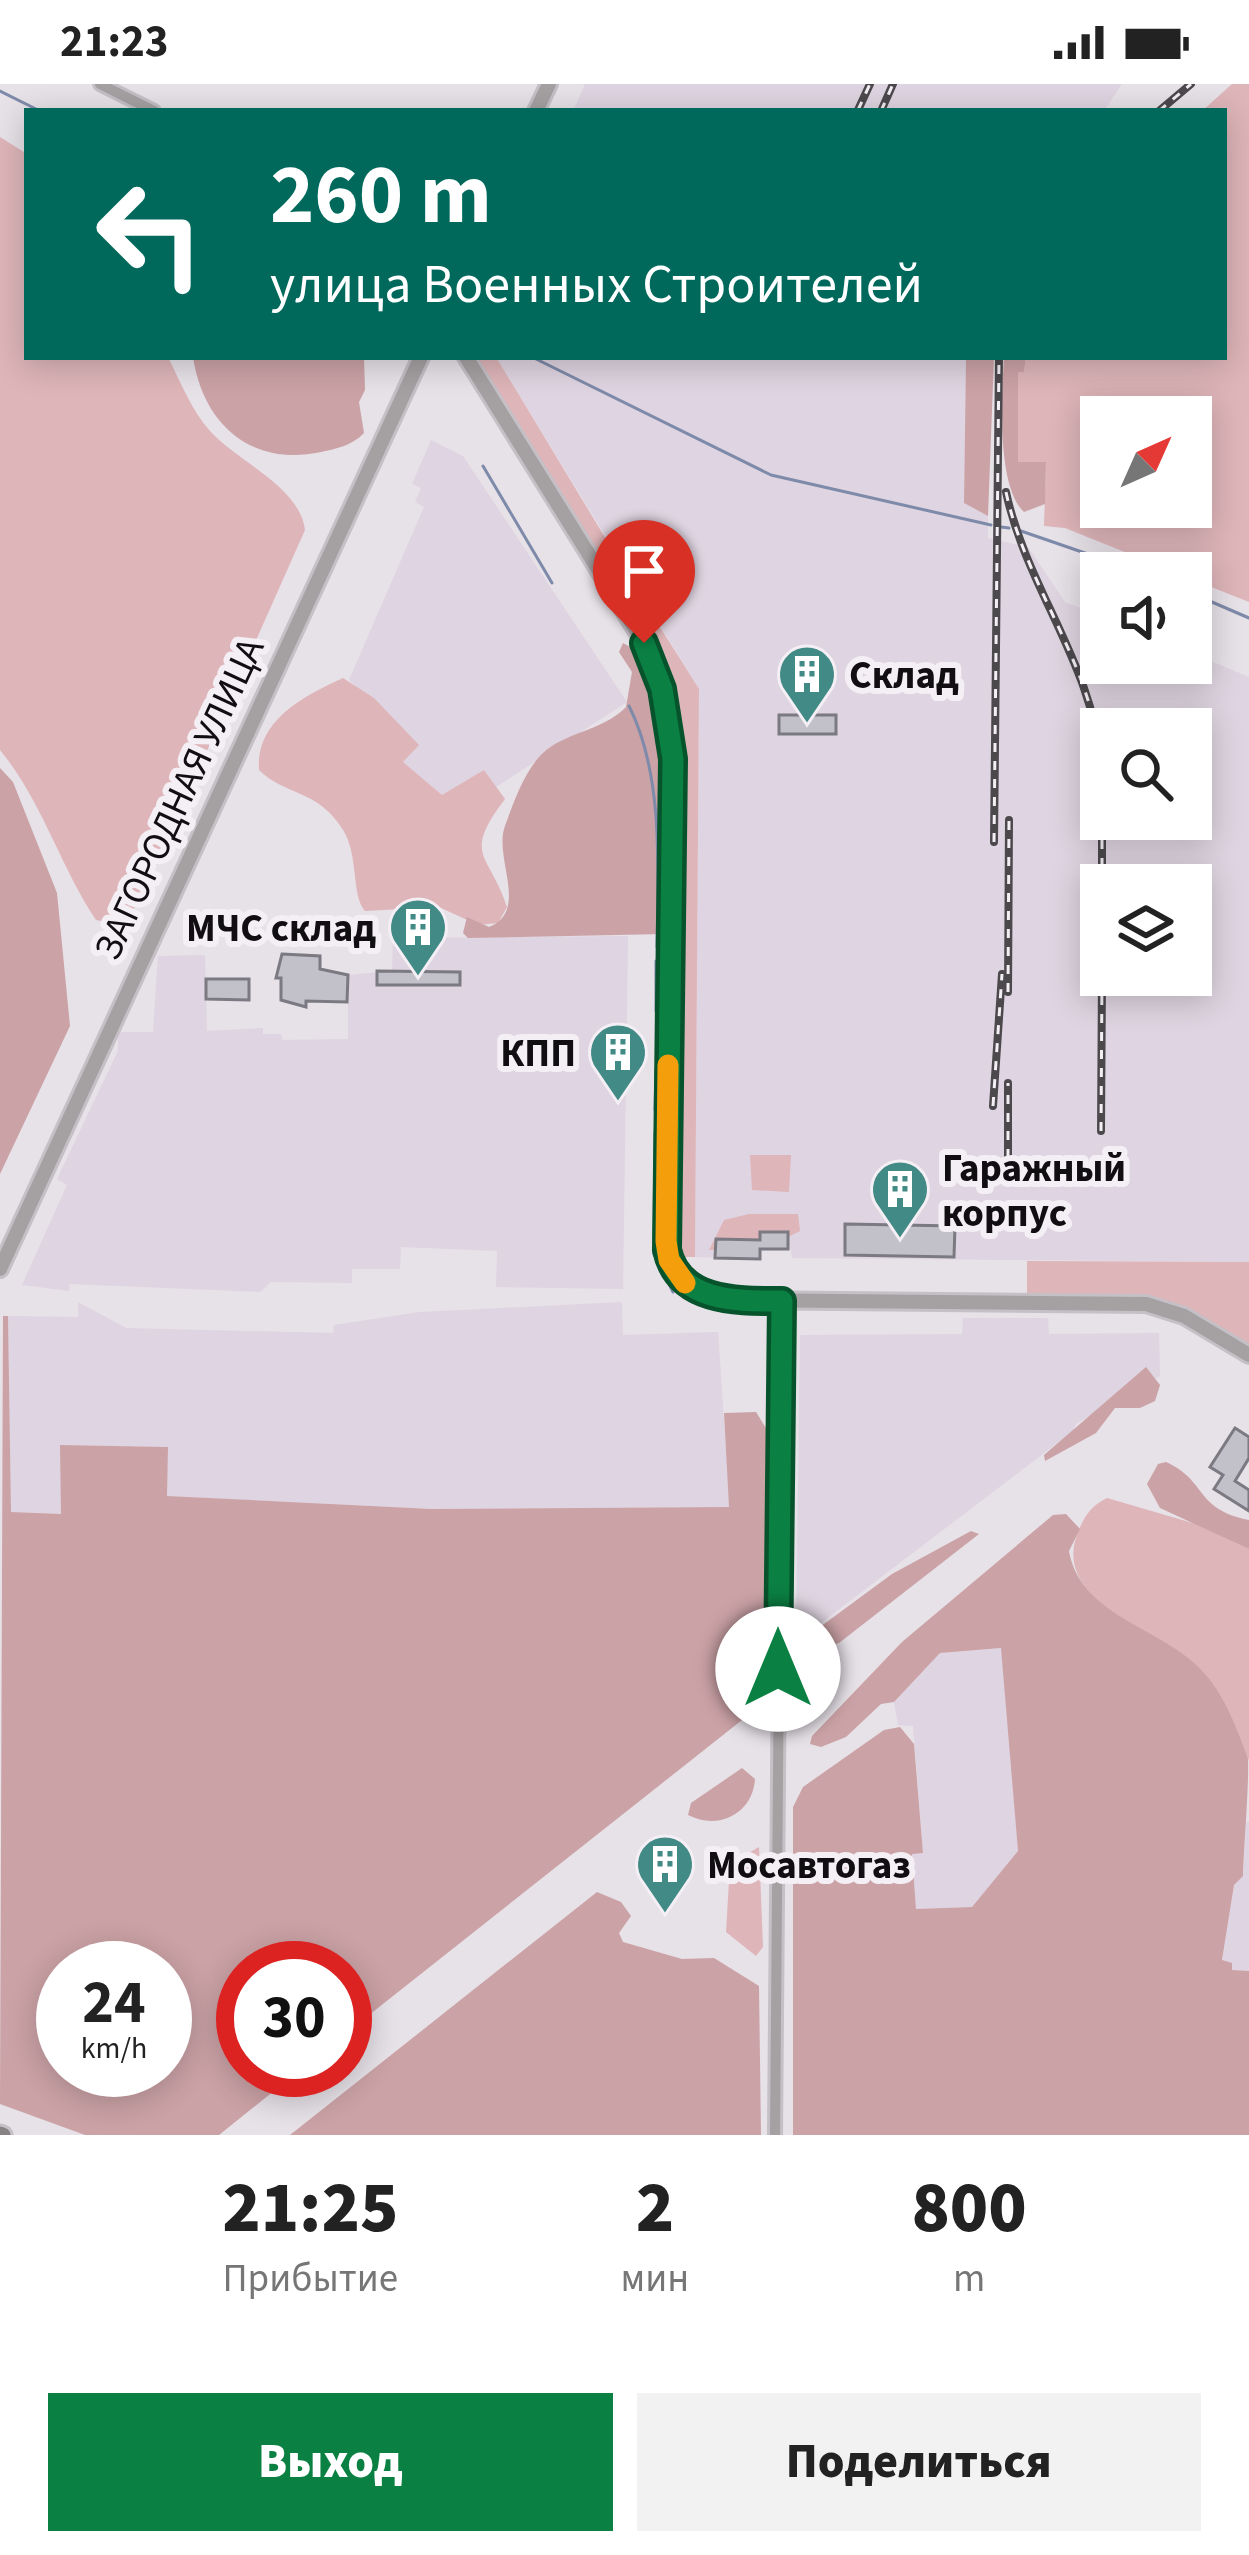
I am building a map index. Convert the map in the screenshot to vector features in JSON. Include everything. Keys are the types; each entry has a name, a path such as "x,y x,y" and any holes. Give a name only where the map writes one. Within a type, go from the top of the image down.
{"street":[{"path":"100,84 148,108"},
{"name":"ЗАГОРОДНАЯ УЛИЦА","path":"0,1269 421,360"},
{"path":"468,360 644,643 668,712 674,781 669,1260 684,1282 711,1296 782,1301 1146,1304 1184,1316 1249,1355"},
{"path":"775,2135 782,1301"}],"shaded area":[{"path":"585,84 1122,84 1106,108 574,108"},
{"path":"1232,84 1249,84 1249,602 1212,587 1212,552 1125,552 1065,528 1044,526 1046,463 1018,462 1018,371 1024,371 1026,360 1227,360 1227,108 1205,108"},
{"path":"0,137 24,152 24,360 169,360 204,423 280,488 301,515 305,530 142,897 129,915 119,921 96,920 28,790 0,750"},
{"path":"194,360 364,360 365,390 359,402 364,433 321,452 273,453 234,435 207,402"},
{"path":"478,360 498,360 635,587 619,589"},
{"path":"498,360 966,360 964,503 988,516 988,538 1028,547 1065,602 1080,608 1080,684 1212,684 1212,662 1249,677 1249,1262 792,1258 791,1249 760,1249 760,1259 695,1257 699,689"},
{"path":"966,360 994,360 988,516 964,503"},
{"path":"1004,360 1026,360 1024,372 1018,372 1018,462 1046,462 1045,504 1024,512 1009,482 1002,415"},
{"path":"431,440 463,456 627,702 496,787 484,770 443,796 403,762 418,745 349,680 424,507 415,502 421,488 412,484"},
{"path":"638,592 699,689 695,1257 673,1257 671,1244 678,742 666,680 628,603"},
{"path":"623,643 641,660 654,690 662,731 669,825 664,934 468,938 463,933 467,917 489,927 507,909 505,826 529,771 552,746 626,707 632,672 619,652"},
{"path":"343,678 374,698 419,745 403,762 442,795 484,770 505,799 482,844 507,907 498,923 478,925 439,907 365,911 343,830 323,807 259,770 260,752 274,724 298,702"},
{"path":"0,768 13,782 57,893 70,1026 0,1174"},
{"path":"628,936 623,1289 496,1287 497,1251 401,1247 400,1269 352,1269 352,1283 271,1282 260,1292 70,1284 69,1291 22,1285 67,1185 57,1179 118,1051 118,1032 153,1032 158,956 205,955 207,1031 263,1028 263,1034 281,1034 282,1040 348,1039 348,975 392,971 393,938"},
{"path":"750,1155 791,1155 789,1192 752,1190"},
{"path":"749,1214 798,1214 800,1231 788,1237 788,1232 761,1232 760,1240 716,1239 715,1250 709,1250 724,1220"},
{"path":"1027,1261 1249,1262 1249,1346 1191,1311 1152,1298 1027,1297"},
{"path":"78,1302 126,1328 333,1333 334,1325 420,1312 622,1302 623,1335 718,1332 730,1507 432,1509 166,1496 168,1447 61,1445 61,1514 11,1512 8,1316 78,1317"},
{"path":"3,1316 8,1316 11,1512 61,1514 60,1445 168,1447 167,1496 432,1509 729,1507 724,1413 756,1412 769,1433 761,1705 372,2013 372,1941 216,1941 216,2097 266,2097 219,2135 85,2135 0,2104"},
{"path":"963,1318 1048,1318 1049,1334 1159,1333 1160,1376 1076,1424 1073,1431 796,1642 800,1335 962,1334"},
{"path":"1146,1367 1160,1385 1155,1401 1140,1408 1115,1408 1096,1433 1045,1461 1044,1455"},
{"path":"1166,1462 1219,1509 1249,1520 1249,1549 1160,1508 1147,1484 1158,1464"},
{"path":"1107,1498 1196,1524 1249,1549 1249,1760 1217,1691 1201,1670 1114,1613 1080,1578 1073,1557 1078,1532 1089,1512"},
{"path":"1066,1514 1080,1529 1069,1551 1086,1588 1199,1668 1225,1704 1248,1759 1243,1876 1234,1885 1222,1960 1232,1963 1232,1970 1249,1971 1249,2135 793,2135 793,1807 803,1787 884,1730 900,1727 914,1744 923,1853 912,1854 916,1909 972,1907 1018,1851 1001,1648 940,1653 894,1702 881,1704 846,1737 821,1747 810,1744 812,1736 902,1642 1053,1515"},
{"path":"971,1531 979,1534 839,1643 822,1647 814,1639 820,1627 892,1574"},
{"path":"1002,1648 1018,1851 972,1907 916,1909 912,1853 923,1852 913,1726 898,1725 894,1702 940,1653"},
{"path":"742,1768 755,1779 741,1810 722,1820 688,1815 691,1803"},
{"path":"1246,1822 1249,1971 1231,1970 1222,1961 1234,1885 1243,1875"},
{"path":"759,1847 763,1947 756,1956 726,1932 730,1864"},
{"path":"597,1892 621,1902 631,1916 619,1933 623,1942 682,1959 714,1958 759,1986 761,2135 290,2135 338,2097 372,2097 372,2070"}],"building":[{"name":"Склад","path":"779,715 836,715 836,734 779,734"},
{"path":"282,954 320,956 320,969 348,975 347,1002 306,1001 306,1007 281,1000 281,978 276,978"},
{"name":"МЧС склад","path":"377,971 460,972 460,985 377,985"},
{"path":"206,979 249,979 249,1000 206,999"},
{"name":"Гаражный корпус","path":"845,1224 955,1226 954,1257 845,1255"},
{"path":"760,1232 788,1232 788,1249 760,1249 760,1259 715,1258 716,1239 760,1240"},
{"path":"1235,1428 1249,1437 1249,1458 1235,1481 1249,1490 1249,1511 1214,1489 1223,1475 1210,1467"}],"waterway":[{"path":"0,91 34,108"},
{"path":"538,360 771,475 991,525"},
{"path":"483,466 552,583"},
{"path":"1001,527 1009,528"},
{"path":"1021,531 1082,552"},
{"path":"1212,602 1249,618"},
{"path":"629,706 654,793 657,947"},
{"path":"656,961 656,1011"},
{"path":"655,1110 656,1070"},
{"path":"654,1239 655,1132"},
{"path":"654,1254 673,1292"}],"railway":[{"path":"859,108 870,84"},
{"path":"882,108 893,84"},
{"path":"1163,108 1191,84"},
{"path":"994,842 999,360"},
{"path":"1006,492 1029,562 1090,708"},
{"path":"1008,992 1009,820"},
{"path":"1102,840 1102,864"},
{"path":"993,1106 1002,974"},
{"path":"1101,1131 1102,996"},
{"path":"1008,1083 1008,1176"}],"slow traffic":[{"path":"668,1065 666,1241 669,1260 685,1283"}],"place":[{"name":"Склад","path":"807,725"},
{"name":"МЧС склад","path":"418,978"},
{"name":"КПП","path":"618,1103"},
{"name":"Гаражный корпус","path":"900,1240"},
{"name":"Мосавтогаз","path":"665,1915"}],"route":[{"path":"644,643 668,712 673,759 667,1250 678,1276 704,1293 723,1299 782,1301 778,1669"}]}
